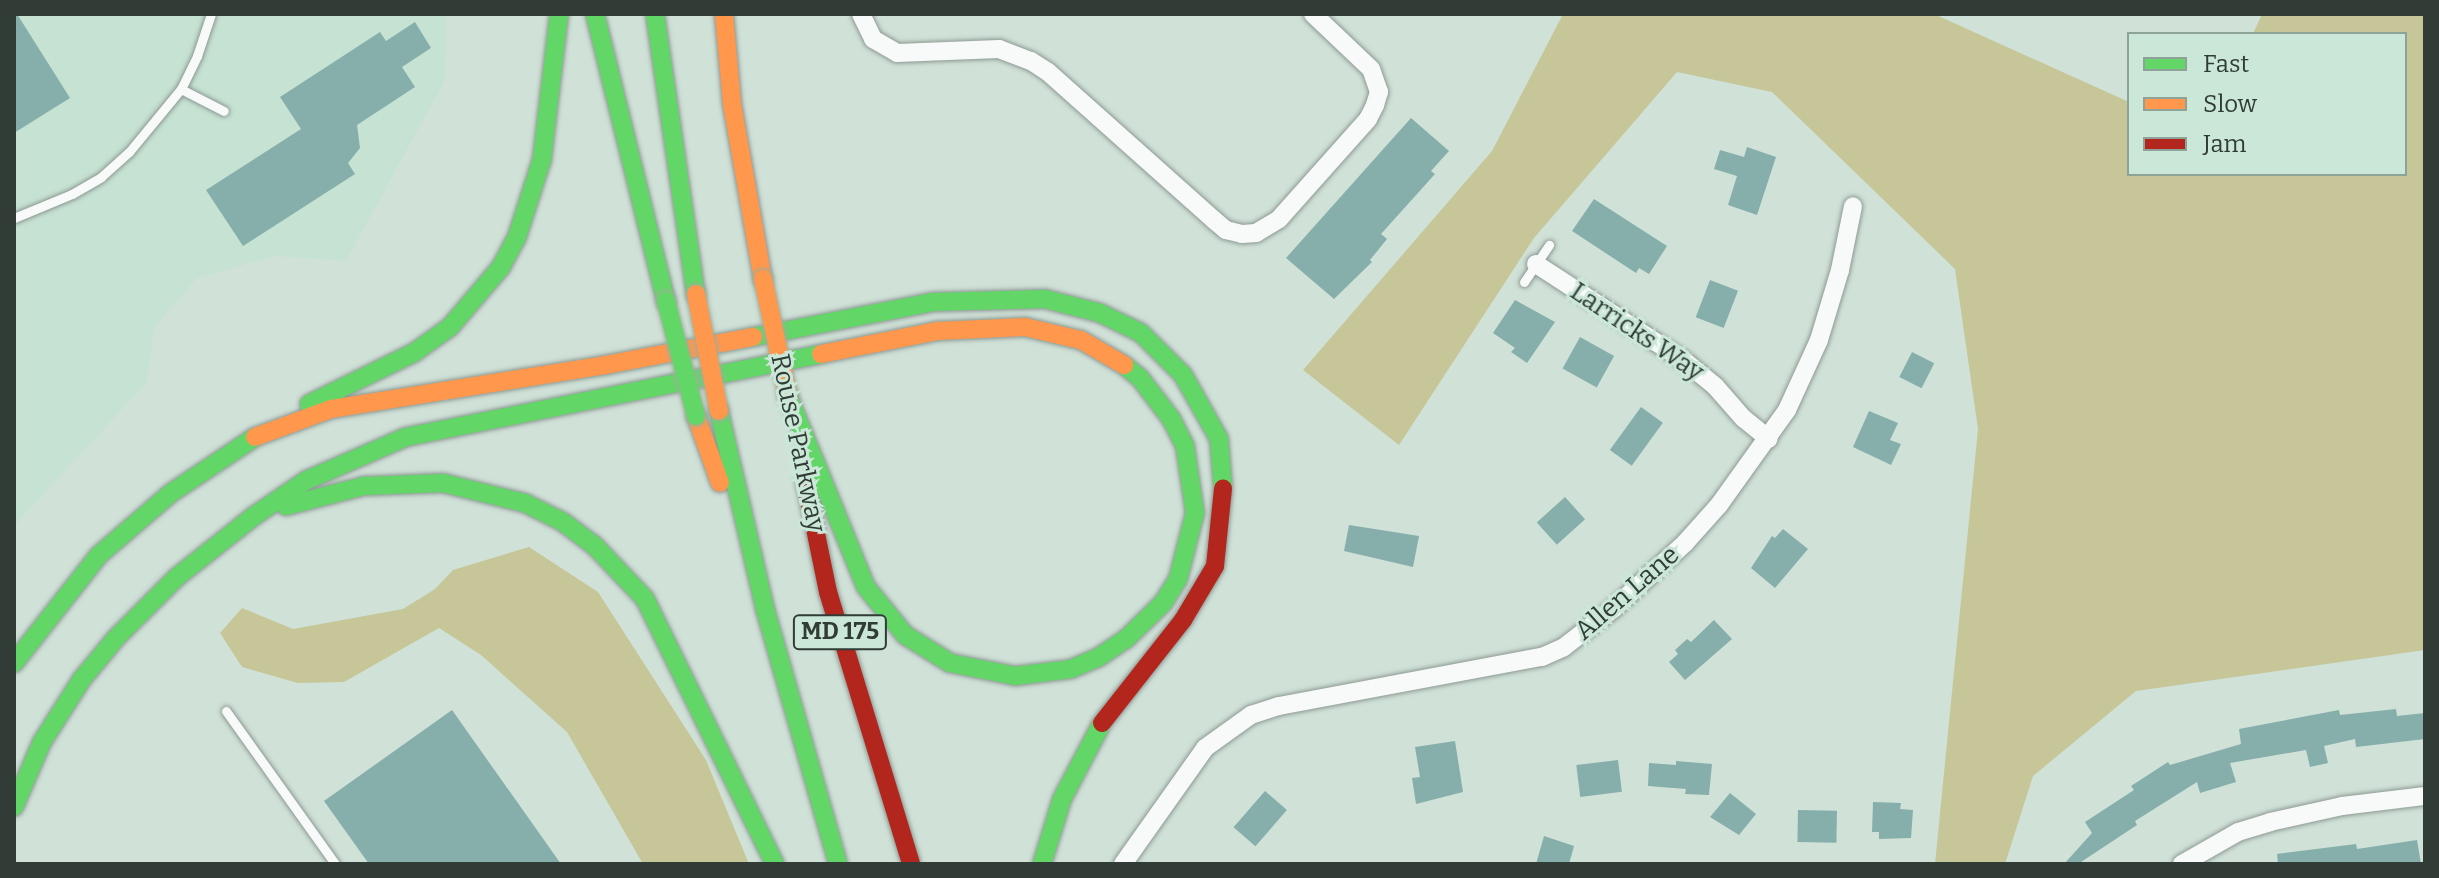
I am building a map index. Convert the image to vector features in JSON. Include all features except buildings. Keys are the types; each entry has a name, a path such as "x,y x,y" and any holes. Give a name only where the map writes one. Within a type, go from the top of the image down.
{"main road":[{"path":"14,663 65,594 99,555 171,493 324,395 415,352 450,327 501,267 517,237 542,159 559,14"},
{"path":"595,14 696,416 765,609"},
{"name":"MD 175","path":"655,14 696,294 719,411 765,609 838,864"},
{"name":"Rouse Parkway","path":"724,14 732,104 763,279 828,592 911,864"},
{"path":"255,437 331,409 606,365 933,302 1045,299 1100,313 1141,333 1183,375 1219,439 1224,504 1215,566 1183,620 1105,718 1082,757 1062,799 1042,864"},
{"path":"14,807 42,742 82,679 177,577 254,516 307,480 406,437 937,331 1025,327 1081,340 1112,356 1140,378 1172,420 1185,446 1193,481 1195,513 1178,579 1163,603 1126,639 1099,657 1071,669 1015,676 950,663 905,635 866,587 788,396"},
{"path":"254,516 314,497 402,482 443,483 488,491 525,503 563,522 624,573 645,599 775,864"}],"street":[{"path":"861,14 873,39 897,53 999,49 1031,61 1048,72 1226,230 1242,234 1256,233 1279,219 1368,119 1375,105 1379,92 1371,69 1313,14"},
{"name":"Allen Lane","path":"1123,864 1205,748 1251,715 1279,706 1515,663 1564,647 1613,609 1685,543 1719,505 1769,439 1807,371 1819,340 1840,270 1853,206"},
{"name":"Larricks Way","path":"1536,264 1682,359 1715,386 1743,418 1769,439"},
{"path":"2182,864 2238,832 2270,822 2342,806 2425,796"}],"lane":[{"path":"14,218 39,211 101,177 158,120 181,89 197,56 211,14"},
{"path":"181,89 224,111"},
{"path":"1524,282 1549,245"},
{"path":"226,711 335,864"}],"shaded area":[{"path":"14,14 446,14 445,80 346,261 275,256 196,279 154,328 147,382 14,526"}],"green space":[{"path":"1563,14 1934,14 2127,101 2127,176 2407,176 2407,32 2254,32 2262,14 2425,14 2425,650 2136,691 2033,776 2005,864 1935,864 1978,429 1955,269 1772,92 1677,72 1534,238 1399,445 1303,370 1492,151"},
{"path":"529,547 598,592 706,760 749,864 643,864 567,732 481,655 439,628 344,682 298,683 242,667 220,633 242,608 293,629 403,609 435,589 453,570"}],"traffic: fast":[{"path":"309,404 415,352 450,327 501,267 517,237 542,159 559,14"},
{"path":"595,14 666,301"},
{"path":"655,14 696,294"},
{"path":"753,337 933,302 1045,299 1100,313 1141,333 1183,375 1219,439 1223,488"},
{"path":"666,301 696,416"},
{"path":"254,516 307,480 406,437 821,354"},
{"path":"788,396 866,587 905,635 950,663 1015,676 1071,669 1099,657 1126,639 1163,603 1178,579 1195,513 1185,446 1172,420 1140,378 1124,365"},
{"path":"719,411 765,609 838,864"},
{"path":"14,663 99,555 171,493 255,437"},
{"path":"286,506 364,486 443,483 525,503 563,522 594,545 645,599 775,864"},
{"path":"14,807 42,742 82,679 116,638 177,577 254,516"},
{"path":"1042,864 1062,799 1102,723"}],"traffic: slow":[{"path":"724,14 732,104 763,279"},
{"path":"763,279 788,396"},
{"path":"696,294 719,411"},
{"path":"821,354 937,331 1025,327 1081,340 1124,365"},
{"path":"255,437 331,409 606,365 753,337"},
{"path":"696,416 720,483"}],"traffic: jam":[{"path":"805,480 828,592 911,864"},
{"path":"1102,723 1183,620 1215,566 1223,488"}]}
